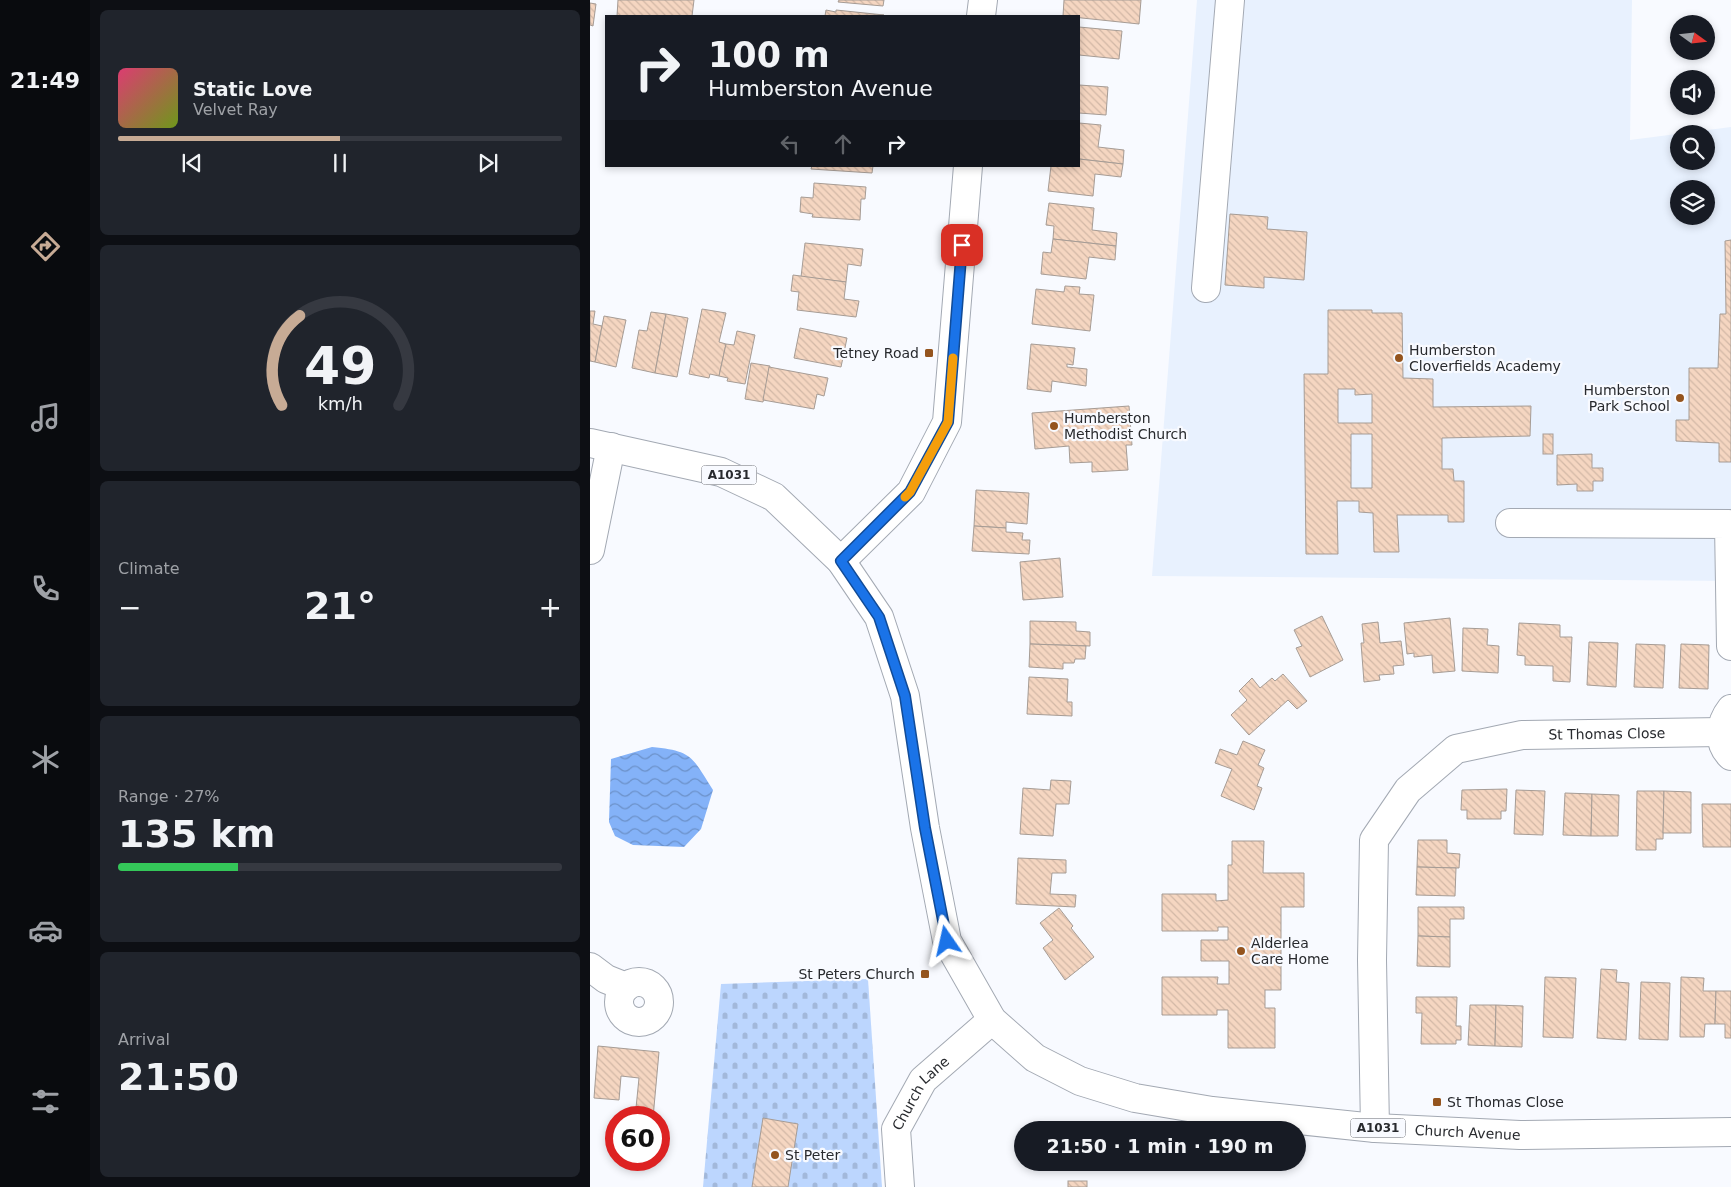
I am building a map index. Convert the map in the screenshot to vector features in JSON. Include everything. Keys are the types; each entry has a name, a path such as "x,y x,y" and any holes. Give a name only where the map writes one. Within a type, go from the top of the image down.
{"main road":[{"path":"981,15 982,0"},
{"path":"1206,288 1230,0"},
{"path":"841,561 910,492 948,422 968,167"},
{"path":"590,550 600,445"},
{"name":"A1031","path":"600,445 721,472 774,497 841,561 879,617 905,696 925,828 947,941 992,1020"},
{"path":"1510,523 1729,524 1731,646"},
{"name":"St Thomas Close","path":"1375,1128 1372,960 1374,840 1408,790 1456,749 1522,735 1728,733"},
{"path":"590,967 606,979 626,987"},
{"name":"Church Avenue","path":"992,1020 1035,1058 1080,1081 1135,1098 1212,1111 1375,1128 1520,1135 1731,1132"},
{"name":"Church Lane","path":"900,1187 896,1129 923,1080 992,1020"}],"shaded area":[{"name":"Humberston Cloverfields Academy","path":"1197,0 1632,0 1630,140 1670,135 1670,170 1715,170 1715,129 1731,127 1731,581 1152,576"}],"green space":[{"path":"868,979 882,1187 703,1187 721,984"}],"water":[{"path":"652,747 676,751 690,758 713,790 701,829 684,847 633,845 615,836 609,822 611,759"}],"building":[{"path":"618,0 694,0 692,15 617,15"},
{"path":"839,0 884,0 883,6 838,2"},
{"path":"1064,0 1141,0 1139,24 1080,18 1080,15 1063,15"},
{"path":"590,3 596,4 593,26 590,25"},
{"path":"826,10 836,12 836,10 884,15 825,15"},
{"path":"1080,27 1122,31 1119,59 1080,55"},
{"path":"1080,85 1108,87 1106,115 1080,113"},
{"path":"1080,123 1101,125 1098,147 1124,150 1123,164 1080,159"},
{"path":"1080,159 1123,164 1121,177 1095,174 1093,196 1048,191 1051,167 1080,167"},
{"path":"812,167 873,167 872,173 811,169"},
{"path":"814,183 866,187 865,199 861,199 860,220 812,217 813,214 800,212 801,197 813,198"},
{"path":"1049,203 1094,208 1092,230 1117,233 1116,246 1053,239 1054,226 1046,225"},
{"path":"1230,214 1268,217 1267,229 1307,232 1304,280 1264,277 1264,288 1225,285"},
{"path":"1053,239 1116,246 1115,260 1089,257 1086,279 1041,274 1043,252 1051,253"},
{"path":"1731,240 1731,462 1719,462 1719,443 1676,441 1676,420 1689,420 1689,368 1718,368 1720,314 1726,314 1725,241"},
{"path":"805,243 863,249 861,266 848,264 846,282 801,277"},
{"path":"793,275 846,282 844,299 859,301 856,317 797,310 799,292 791,291"},
{"path":"1065,286 1080,287 1079,294 1094,295 1090,331 1032,324 1036,289 1064,292"},
{"path":"702,309 726,313 719,342 726,344 719,376 710,374 709,378 689,374"},
{"name":"Humberston Cloverfields Academy","path":"1328,310 1372,310 1372,313 1402,313 1403,378 1433,379 1433,407 1531,406 1530,436 1442,438 1442,469 1453,469 1454,481 1464,481 1464,522 1448,522 1448,515 1397,515 1399,552 1374,552 1373,513 1359,512 1359,501 1337,501 1338,554 1306,554 1304,374 1328,374","holes":["1338,389 1355,389 1355,395 1372,394 1372,423 1338,423","1351,434 1372,434 1372,488 1351,488"]},
{"path":"590,311 595,311 593,324 602,326 595,362 590,361"},
{"path":"651,312 666,314 655,373 632,368 639,330 647,331"},
{"path":"666,314 688,318 677,377 655,373"},
{"path":"604,316 626,320 616,367 595,362"},
{"path":"800,328 847,338 841,367 794,358"},
{"path":"737,331 755,335 745,384 727,381 728,378 719,376 726,344 734,345"},
{"path":"1031,344 1075,348 1073,365 1067,364 1067,367 1087,369 1086,386 1052,381 1051,392 1027,389"},
{"path":"751,363 770,366 763,402 745,399"},
{"path":"769,367 828,378 824,396 817,394 814,409 763,400"},
{"path":"1129,406 1132,445 1126,445 1128,470 1092,472 1092,462 1070,463 1069,446 1035,449 1032,413"},
{"path":"1543,434 1553,434 1553,454 1543,454"},
{"path":"1592,454 1592,468 1603,468 1603,481 1593,481 1593,491 1577,491 1577,484 1557,485 1557,455"},
{"path":"976,490 1029,493 1027,524 1006,522 1006,528 974,526"},
{"path":"974,526 1006,528 1006,532 1023,533 1022,540 1030,540 1029,554 972,551"},
{"path":"1060,558 1063,597 1023,600 1020,562"},
{"path":"1322,616 1343,660 1310,677 1296,648 1302,646 1294,630"},
{"path":"1450,618 1455,671 1433,673 1432,655 1414,657 1414,653 1407,654 1404,623"},
{"path":"1030,621 1076,622 1076,631 1090,632 1090,646 1030,644"},
{"path":"1378,622 1380,643 1401,641 1404,665 1393,666 1394,674 1379,675 1380,680 1364,682 1361,643 1364,643 1362,624"},
{"path":"1519,623 1560,625 1560,637 1572,637 1570,682 1553,681 1553,666 1525,665 1525,656 1517,655"},
{"path":"1463,628 1488,629 1487,645 1499,646 1498,673 1462,671"},
{"path":"1589,642 1618,643 1616,687 1587,685"},
{"path":"1030,644 1086,646 1085,659 1075,659 1074,663 1063,663 1063,669 1029,667"},
{"path":"1636,644 1665,645 1663,688 1634,687"},
{"path":"1681,644 1709,645 1708,689 1679,688"},
{"path":"1283,674 1307,701 1297,709 1288,700 1249,735 1231,715 1247,700 1239,691 1252,678 1260,688 1272,678 1275,681"},
{"path":"1029,677 1068,679 1067,702 1072,702 1072,716 1027,714"},
{"path":"1243,741 1265,750 1258,765 1264,768 1257,786 1262,788 1254,810 1221,796 1232,769 1215,763 1220,749 1237,755"},
{"path":"1051,780 1071,781 1069,804 1056,804 1053,836 1020,834 1023,788 1050,790"},
{"path":"1507,789 1506,811 1501,811 1501,819 1467,819 1467,810 1461,810 1462,790"},
{"path":"1516,790 1545,791 1543,835 1514,834"},
{"path":"1637,791 1664,791 1663,839 1656,839 1656,850 1636,850"},
{"path":"1664,791 1691,792 1691,833 1663,833"},
{"path":"1565,793 1592,794 1591,836 1563,835"},
{"path":"1592,794 1619,795 1618,836 1591,836"},
{"path":"1702,804 1731,804 1731,847 1703,847"},
{"path":"1418,840 1447,840 1447,853 1460,854 1459,868 1417,867"},
{"name":"Alderlea Care Home","path":"1232,841 1264,841 1263,873 1304,873 1304,907 1281,907 1281,990 1265,990 1265,1008 1275,1008 1275,1048 1228,1048 1228,1010 1217,1010 1217,1015 1162,1015 1162,977 1218,977 1217,984 1229,984 1229,961 1201,961 1201,940 1228,940 1228,927 1218,927 1218,931 1162,931 1162,894 1216,894 1216,901 1228,900 1228,865 1232,865"},
{"path":"1018,858 1066,860 1066,873 1052,873 1050,894 1076,895 1075,907 1016,904"},
{"path":"1417,867 1456,868 1455,896 1416,895"},
{"path":"1418,907 1464,907 1464,919 1450,919 1450,937 1418,936"},
{"path":"1059,908 1073,926 1071,928 1094,957 1065,980 1043,948 1053,940 1040,923"},
{"path":"1418,936 1450,937 1450,967 1417,966"},
{"path":"1601,969 1617,970 1616,982 1629,983 1626,1040 1597,1038"},
{"path":"1545,977 1576,978 1573,1038 1543,1037"},
{"path":"1681,977 1704,978 1703,991 1716,991 1715,1024 1705,1024 1704,1037 1680,1037"},
{"path":"1641,982 1670,983 1668,1040 1639,1039"},
{"path":"1716,991 1731,991 1731,1038 1725,1038 1725,1024 1715,1024"},
{"path":"1416,997 1457,997 1456,1026 1461,1026 1461,1040 1456,1040 1456,1044 1421,1044 1422,1013 1416,1013"},
{"path":"1470,1005 1496,1005 1495,1046 1468,1045"},
{"path":"1496,1005 1523,1006 1522,1047 1495,1046"},
{"path":"598,1046 659,1052 654,1106 636,1106 639,1078 621,1076 619,1100 594,1098"},
{"name":"St Peter","path":"763,1118 798,1124 788,1187 752,1187"},
{"path":"1068,1181 1087,1181 1087,1187 1068,1187"}],"slow traffic":[{"path":"905,497 910,492 948,422 953,358"}],"place":[{"name":"Tetney Road","path":"929,353"},
{"name":"Humberston Cloverfields Academy","path":"1399,358"},
{"name":"Humberston Park School","path":"1680,398"},
{"name":"Humberston Methodist Church","path":"1054,426"},
{"name":"Alderlea Care Home","path":"1241,951"},
{"name":"St Peters Church","path":"925,974"},
{"name":"St Thomas Close","path":"1437,1102"},
{"name":"St Peter","path":"775,1155"}],"route":[{"path":"947,941 925,828 905,696 879,617 841,561 910,492 948,422 962,245"}]}
